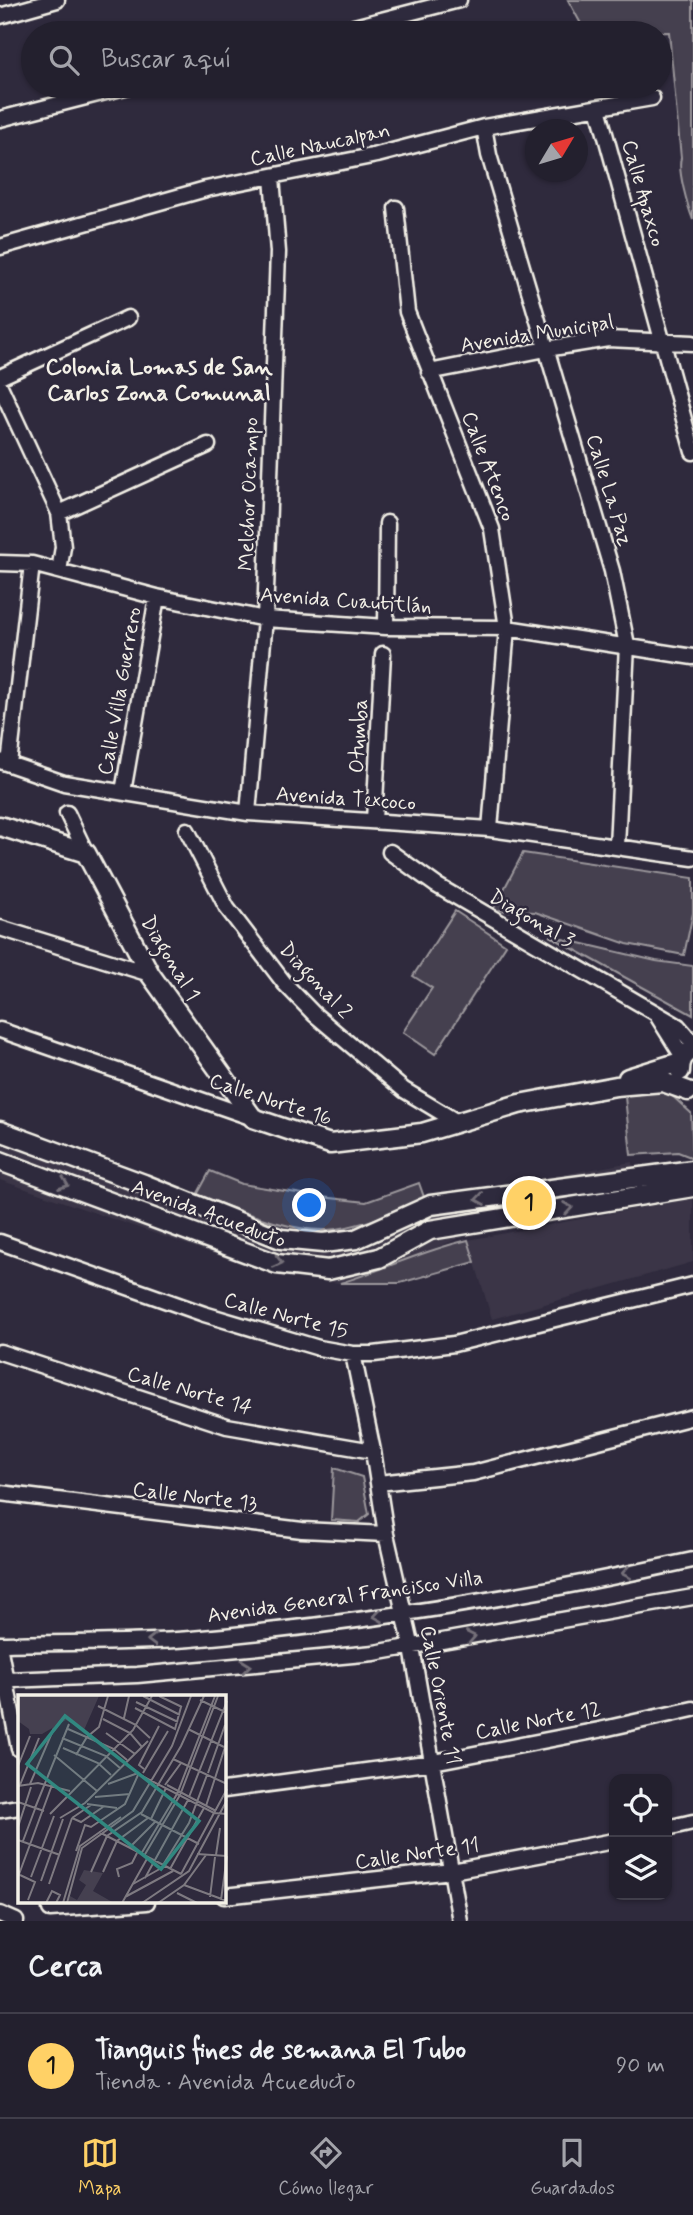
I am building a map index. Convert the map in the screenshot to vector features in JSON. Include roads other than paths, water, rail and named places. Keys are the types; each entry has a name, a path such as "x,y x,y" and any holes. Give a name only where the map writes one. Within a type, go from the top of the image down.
{"street":[{"path":"0,16 57,0"},
{"path":"378,21 459,0"},
{"path":"0,119 82,98"},
{"name":"Calle Naucalpan","path":"0,247 206,190 377,155 484,127 652,98"},
{"name":"Calle Apaxco","path":"598,108 693,452"},
{"name":"Calle La Paz","path":"484,127 489,155 612,571 627,645 617,846"},
{"name":"Melchor Ocampo","path":"248,813 265,619 278,252 272,177"},
{"name":"Calle Atenco","path":"396,208 407,312 492,529 508,628 490,829"},
{"path":"0,377 128,317"},
{"name":"Avenida Municipal","path":"429,372 546,348 608,339 693,343"},
{"path":"0,386 59,513 63,547 59,571"},
{"path":"59,513 208,445"},
{"path":"386,627 387,523"},
{"name":"Avenida Cuautitlán","path":"0,563 32,564 157,597 265,619 386,627 508,628 693,657"},
{"path":"5,762 32,564"},
{"name":"Calle Villa Guerrero","path":"123,792 157,597"},
{"name":"Otumba","path":"374,821 383,654"},
{"name":"Avenida Texcoco","path":"5,762 64,783 248,813 490,829 693,858"},
{"name":"Diagonal 1","path":"67,813 150,974 253,1118"},
{"path":"0,826 86,853"},
{"name":"Diagonal 2","path":"187,830 227,908 285,984 314,1014 404,1090 457,1122"},
{"name":"Diagonal 3","path":"390,852 436,886 657,1016 687,1053"},
{"path":"0,928 150,974"},
{"name":"Calle Norte 16","path":"0,1030 330,1144 422,1133 520,1104 616,1086 663,1082 691,1093"},
{"path":"687,1053 680,1077 691,1093"},
{"name":"Calle Norte 16","path":"616,1086 631,1076 687,1053"},
{"name":"Avenida Acueducto","path":"0,1131 144,1184 281,1239 323,1243 356,1239 431,1205 693,1170"},
{"name":"Avenida Acueducto","path":"0,1161 277,1264 328,1270 379,1258 430,1230 693,1187"},
{"name":"Calle Norte 15","path":"0,1242 204,1314 319,1348 353,1354 454,1344 693,1285"},
{"name":"Calle Norte 14","path":"0,1352 227,1426 373,1451"},
{"name":"Calle Oriente 11","path":"353,1354 373,1451 386,1534 412,1648 460,1921"},
{"path":"378,1483 473,1473 693,1417"},
{"name":"Calle Norte 13","path":"0,1493 302,1530 386,1534"},
{"name":"Avenida General Francisco Villa","path":"0,1644 188,1639 405,1613 693,1560"},
{"path":"7,1680 137,1675 412,1648 693,1597"},
{"path":"0,1650 7,1680 7,1719 18,1746"},
{"name":"Calle Norte 12","path":"226,1790 433,1762 693,1709"},
{"path":"0,1810 18,1807"},
{"path":"672,1827 693,1822"},
{"name":"Calle Norte 11","path":"226,1896 452,1871 609,1842"},
{"path":"50,1910 122,1904"},
{"path":"0,1914 16,1921"}],"place":[{"name":"Tianguis fines de semana El Tubo","path":"529,1203"}],"district":[{"name":"Colonia Lomas de San Carlos Zona Comunal","path":"159,379"}]}
